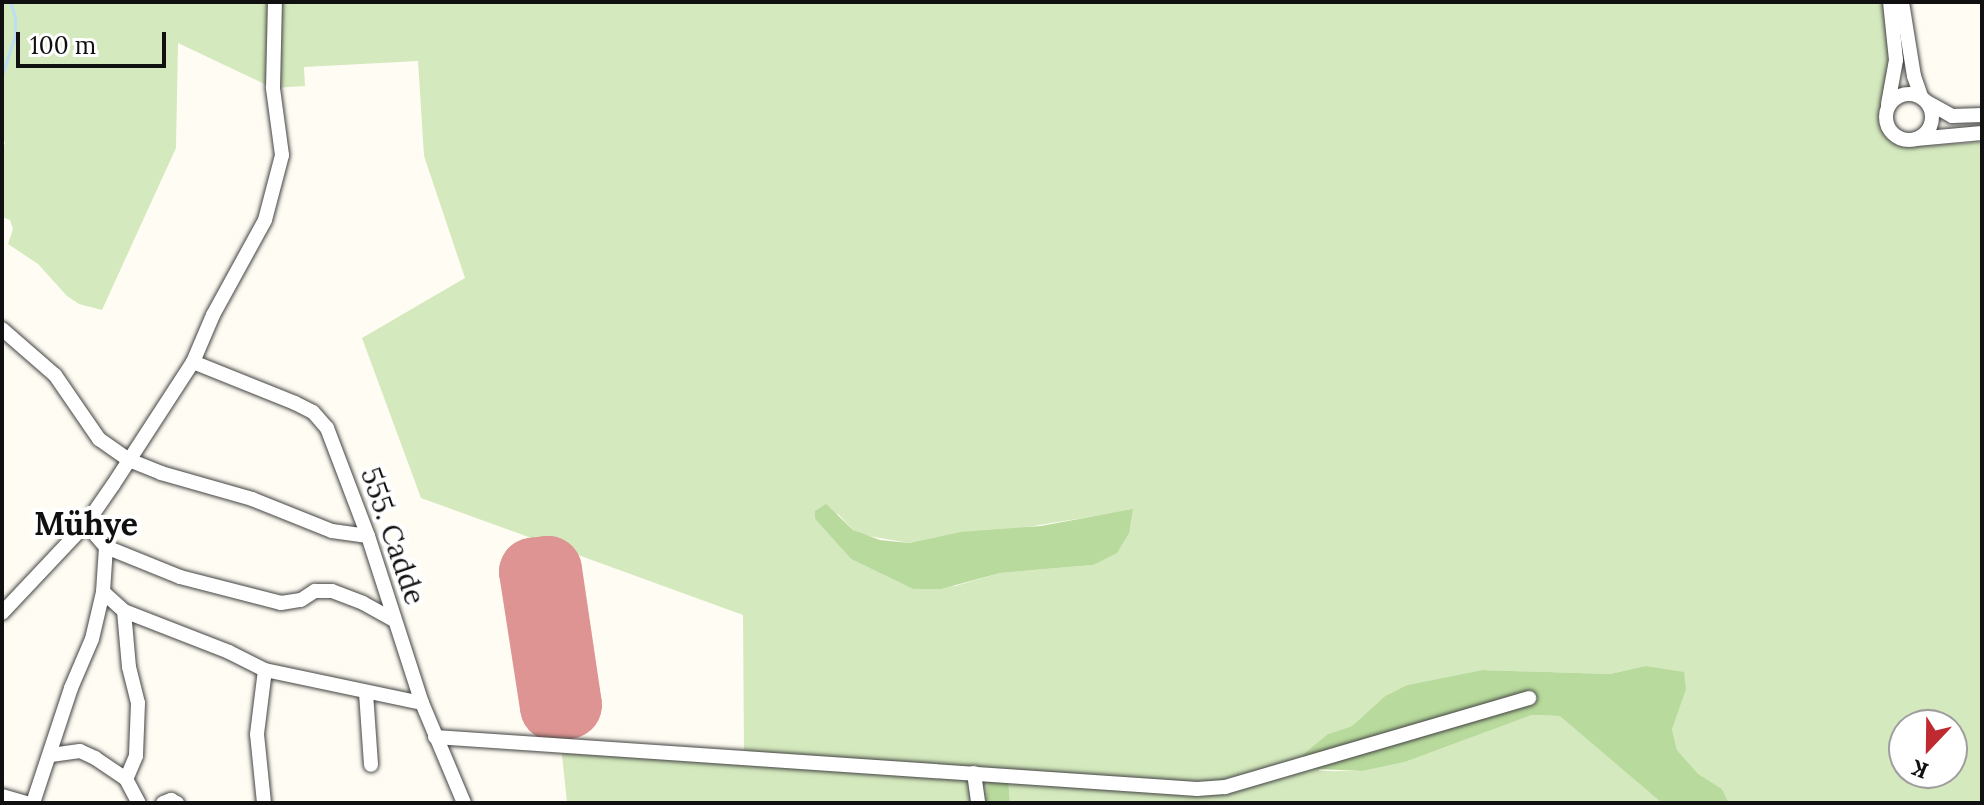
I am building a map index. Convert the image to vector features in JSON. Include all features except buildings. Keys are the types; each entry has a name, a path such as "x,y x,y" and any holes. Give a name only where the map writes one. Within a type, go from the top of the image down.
{"street":[{"path":"2,613 86,524 129,460 193,362 213,315 265,220 280,173 281,142 273,88 275,2"},
{"path":"1890,2 1896,60 1886,122 1893,134 1906,140 1982,133"},
{"path":"1902,2 1914,76 1932,123 1916,139"},
{"path":"1888,107 1906,93 1924,99 1952,116 1982,115"},
{"path":"2,329 55,375 99,439 129,460 161,473 252,499 332,531 368,536"},
{"name":"555. Cadde","path":"193,362 313,412 327,428 368,536 422,703 464,803"},
{"path":"86,524 106,547 180,577 281,603 301,600 315,591 332,591 394,620"},
{"path":"33,803 71,688 92,639 103,592 106,547"},
{"path":"103,592 124,611 229,652 265,670 422,703"},
{"path":"124,611 129,667 138,703 136,756 126,779"},
{"path":"264,803 257,734 265,670"},
{"path":"366,693 371,765"},
{"path":"435,737 1197,789 1225,787 1529,698"},
{"path":"51,755 80,751 126,779 139,803"},
{"path":"974,773 978,803"},
{"path":"2,796 27,803"},
{"path":"163,803 171,800 177,803"}],"green space":[{"path":"2,2 1890,2 1891,97 1884,133 1895,143 1907,147 1982,142 1982,803 1729,803 1722,789 1698,775 1677,750 1672,729 1677,710 1645,666 1610,674 1482,670 1407,685 1385,696 1352,726 1328,734 1319,771 1363,771 1405,762 1532,715 1561,716 1662,803 1010,803 1008,776 986,803 567,803 561,745 744,757 743,615 421,498 362,338 465,278 424,156 418,61 304,67 305,86 273,88 178,43 176,148 102,310 79,304 67,296 38,264 8,244 13,229 10,220 2,217 2,154 5,142 2,137","holes":["1133,510 1093,565 1000,573 955,586 913,589 851,559 815,519 838,514 853,530 863,535 909,543 960,532 995,532"]},
{"path":"826,504 853,530 880,540 909,543 960,532 1041,526 1133,509 1129,533 1117,553 1093,565 1000,573 941,589 913,589 851,559 815,519 815,511"},
{"path":"1645,666 1684,672 1686,689 1672,729 1677,750 1698,774 1722,789 1729,803 1662,803 1560,716 1532,715 1405,762 1363,771 1293,768 1328,734 1352,726 1385,696 1407,685 1482,670 1610,674"},
{"path":"989,774 1008,776 1010,803 986,803"}],"waterway":[{"path":"2,75 15,36 15,17 10,2"}],"runway":[{"path":"548,570 568,705 554,707 533,572 548,570"}],"district":[{"name":"Mühye","path":"86,524"}]}
